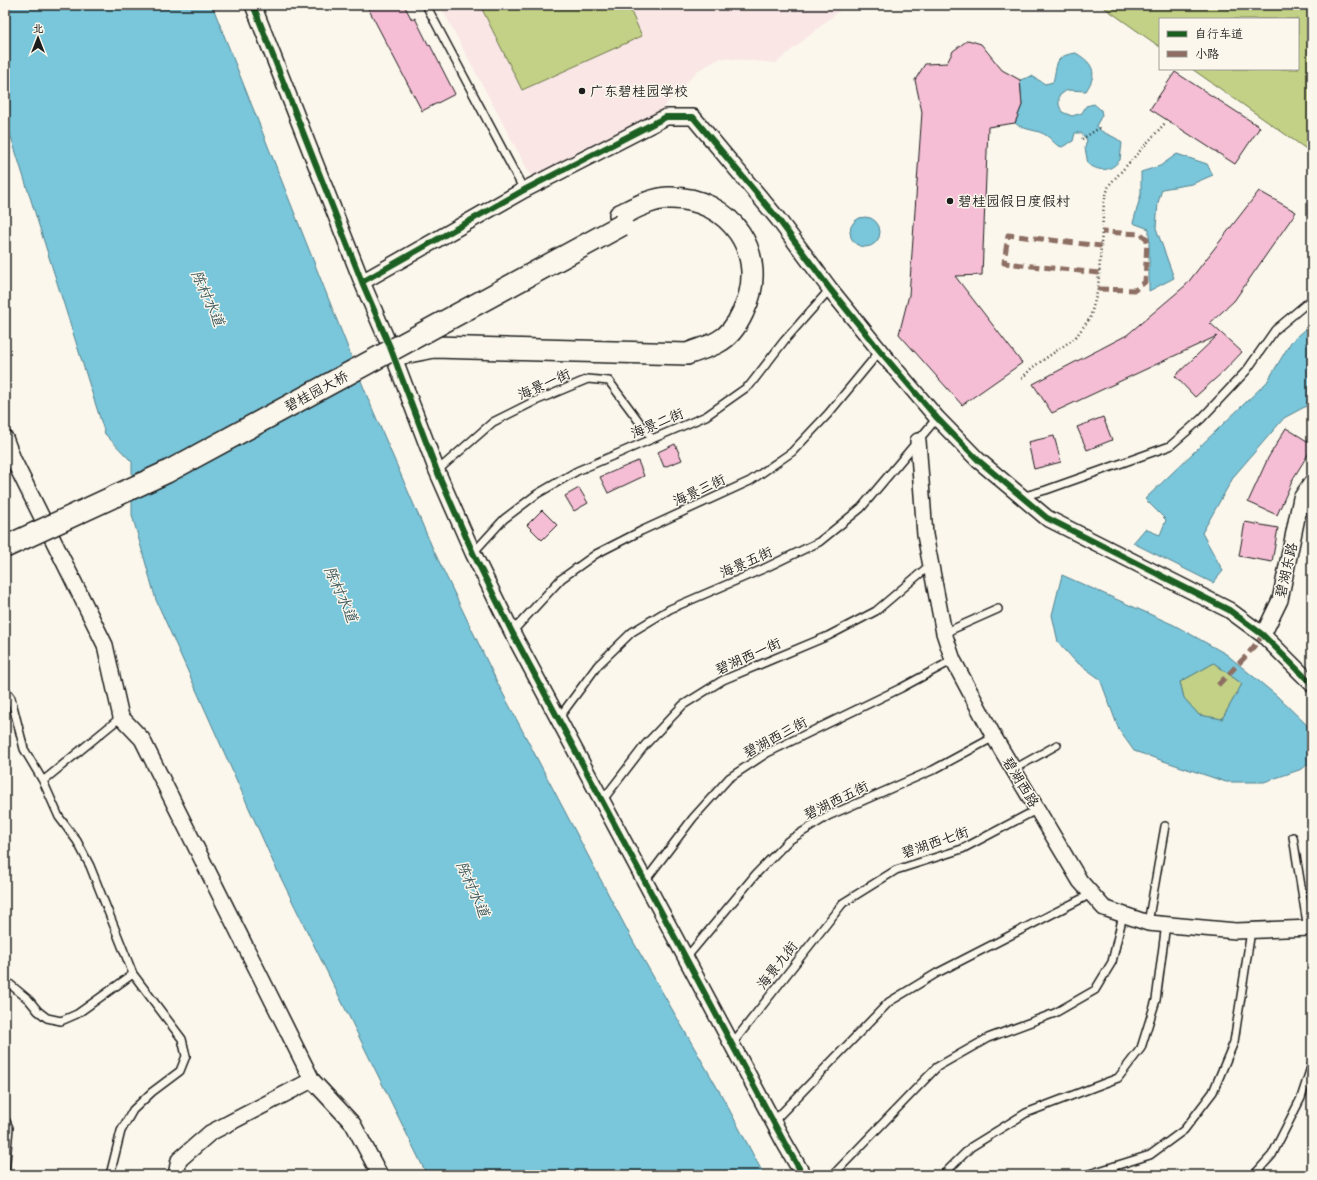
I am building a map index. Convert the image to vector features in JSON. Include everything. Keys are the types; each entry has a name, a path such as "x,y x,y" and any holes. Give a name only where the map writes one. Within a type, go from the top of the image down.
{"main road":[{"path":"391,351 426,340 647,347 684,346 711,335 729,317 744,283 743,260 734,241 723,227 705,214 683,208 663,207 621,220"},
{"name":"碧桂园大桥","path":"5,539 170,462 621,220"},
{"name":"碧桂园大桥","path":"5,547 167,472 621,220"}],"street":[{"path":"253,5 362,282 391,351 437,471 473,553 512,632 558,719 773,1122 803,1175"},
{"path":"362,282 524,190 666,117 693,117 778,219 830,289 880,351 937,418 978,460 1047,518 1229,610 1263,635 1312,684"},
{"path":"5,438 13,459 105,645 120,717 142,739 312,1080 353,1124 380,1175"},
{"name":"碧湖西路","path":"918,441 925,535 944,633 953,660 994,737 1080,881 1104,908 1148,923 1236,931 1310,928"},
{"name":"碧湖东路","path":"1263,635 1280,600 1301,498 1312,482"},
{"path":"176,1175 179,1160 210,1133 312,1080"}],"lane":[{"path":"426,5 524,190"},
{"name":"海景二街","path":"473,553 504,519 537,494 577,471 706,416 750,385 784,341 830,289"},
{"path":"1021,497 1046,490 1170,446 1201,419 1246,370 1275,330 1312,299"},
{"name":"海景三街","path":"512,632 560,579 596,554 641,531 750,481 792,452 828,414 880,351"},
{"name":"海景一街","path":"437,471 493,422 533,402 588,379 609,381 652,439"},
{"name":"海景五街","path":"558,719 598,665 632,632 670,609 763,569 820,542 861,508 937,418"},
{"name":"碧湖西一街","path":"602,801 645,745 682,705 723,680 828,636 876,611 930,565"},
{"path":"944,633 998,609"},
{"name":"碧湖西三街","path":"645,881 693,818 729,778 767,753 902,688 953,660"},
{"path":"5,690 11,698 24,749 43,781 59,817 77,841 90,866 134,974 182,1039 186,1056 180,1071 152,1092 134,1110 122,1131 110,1175"},
{"path":"43,781 120,717"},
{"name":"碧湖西五街","path":"686,959 756,874 788,841 828,816 933,770 994,737"},
{"path":"1014,769 1057,745"},
{"name":"碧湖西七街","path":"843,903 896,870 962,850 1038,809"},
{"path":"1148,923 1164,826"},
{"path":"1293,837 1310,928"},
{"path":"773,1122 889,1002 937,973 1091,894"},
{"name":"海景九街","path":"732,1044 843,903"},
{"path":"833,1175 937,1067 988,1038 1055,1013 1095,990 1112,962 1123,914"},
{"path":"943,1175 971,1147 1026,1113 1118,1078 1141,1048 1156,1000 1166,924"},
{"path":"1086,1175 1150,1155 1184,1130 1213,1092 1234,1042 1251,931"},
{"path":"5,980 29,1000 38,1011 47,1018 61,1022 77,1014 134,974"},
{"path":"1254,1175 1272,1155 1301,1098 1312,1064"},
{"path":"5,1119 9,1128 5,1172"}],"path":[{"path":"1022,378 1033,367 1075,338 1090,318 1098,289 1104,202 1109,185 1166,122"},
{"path":"1082,139 1101,127"}],"shaded area":[{"name":"广东碧桂园学校","path":"440,5 846,5 776,63 721,58 697,71 660,111 533,180"}],"green space":[{"path":"480,5 628,5 642,36 522,90"},
{"path":"1091,5 1312,5 1312,153 1193,70 1299,70 1299,18 1159,18 1159,46 1102,6"},
{"path":"1214,663 1242,684 1222,719 1199,715 1184,698 1180,682"}],"water":[{"name":"陈村水道","path":"5,5 212,5 369,401 433,549 499,686 634,943 722,1096 764,1175 427,1175 274,864 156,600 132,515 132,462 105,434 5,118"},
{"path":"1076,53 1090,65 1093,74 1092,79 1086,91 1067,90 1059,96 1059,105 1062,112 1072,116 1082,113 1086,106 1094,104 1101,110 1102,115 1096,126 1122,143 1120,160 1109,169 1105,170 1092,167 1088,164 1085,148 1087,140 1081,133 1075,133 1073,141 1062,147 1055,144 1043,134 1019,126 1015,123 1022,105 1020,80 1032,76 1045,84 1053,82 1056,66 1060,59 1063,56"},
{"path":"1177,154 1207,164 1213,175 1192,184 1162,189 1158,203 1156,228 1174,278 1149,291 1149,229 1133,223 1141,194 1141,172 1160,166"},
{"path":"865,217 876,221 880,232 876,243 865,247 854,243 850,232 854,221"},
{"path":"1312,324 1312,403 1284,418 1234,476 1202,533 1223,571 1213,583 1133,543 1145,529 1160,535 1166,520 1145,499 1267,382 1291,342"},
{"path":"1062,575 1174,625 1226,654 1277,696 1312,730 1312,761 1302,769 1264,782 1226,782 1134,751 1119,730 1100,679 1075,661 1058,642 1052,615","holes":["1214,663 1242,684 1222,719 1199,715 1184,698 1180,682"]}],"building":[{"path":"374,5 404,5 412,20 415,18 455,94 422,111 368,8"},
{"name":"碧桂园假日度假村","path":"968,40 981,44 1002,70 1020,80 1022,105 1015,123 988,127 982,275 955,276 1022,363 962,405 899,334 909,295 922,112 915,80 925,64 947,63 953,51"},
{"path":"1175,72 1260,127 1235,164 1150,109"},
{"path":"1259,191 1296,212 1234,301 1210,323 1242,352 1224,371 1195,397 1175,376 1217,336 1052,413 1033,384 1127,335 1186,285"},
{"path":"1103,417 1112,440 1087,450 1077,427"},
{"path":"1286,428 1312,444 1312,448 1294,477 1277,515 1248,502 1268,458"},
{"path":"1054,436 1061,462 1034,469 1028,442"},
{"path":"675,444 682,460 664,467 658,452"},
{"path":"638,461 644,476 608,493 600,477"},
{"path":"579,488 588,503 574,511 565,496"},
{"path":"542,510 557,525 542,540 527,525"},
{"path":"1245,522 1278,528 1272,562 1239,556"}],"marked path":[{"path":"1098,289 1135,290 1145,282 1147,239 1141,234 1102,232"},
{"path":"1099,273 1004,263 1008,235 1101,246"},
{"path":"1218,685 1247,655 1263,635"}],"cycle path":[{"path":"253,5 362,282 390,347 437,471 473,553 512,632 803,1175"},
{"path":"362,282 524,190 666,117 693,117 778,219 830,289 880,351 937,418 978,460 1047,518 1229,610 1263,635 1312,684"}],"place":[{"name":"广东碧桂园学校","path":"582,91"},
{"name":"碧桂园假日度假村","path":"950,201"}]}
